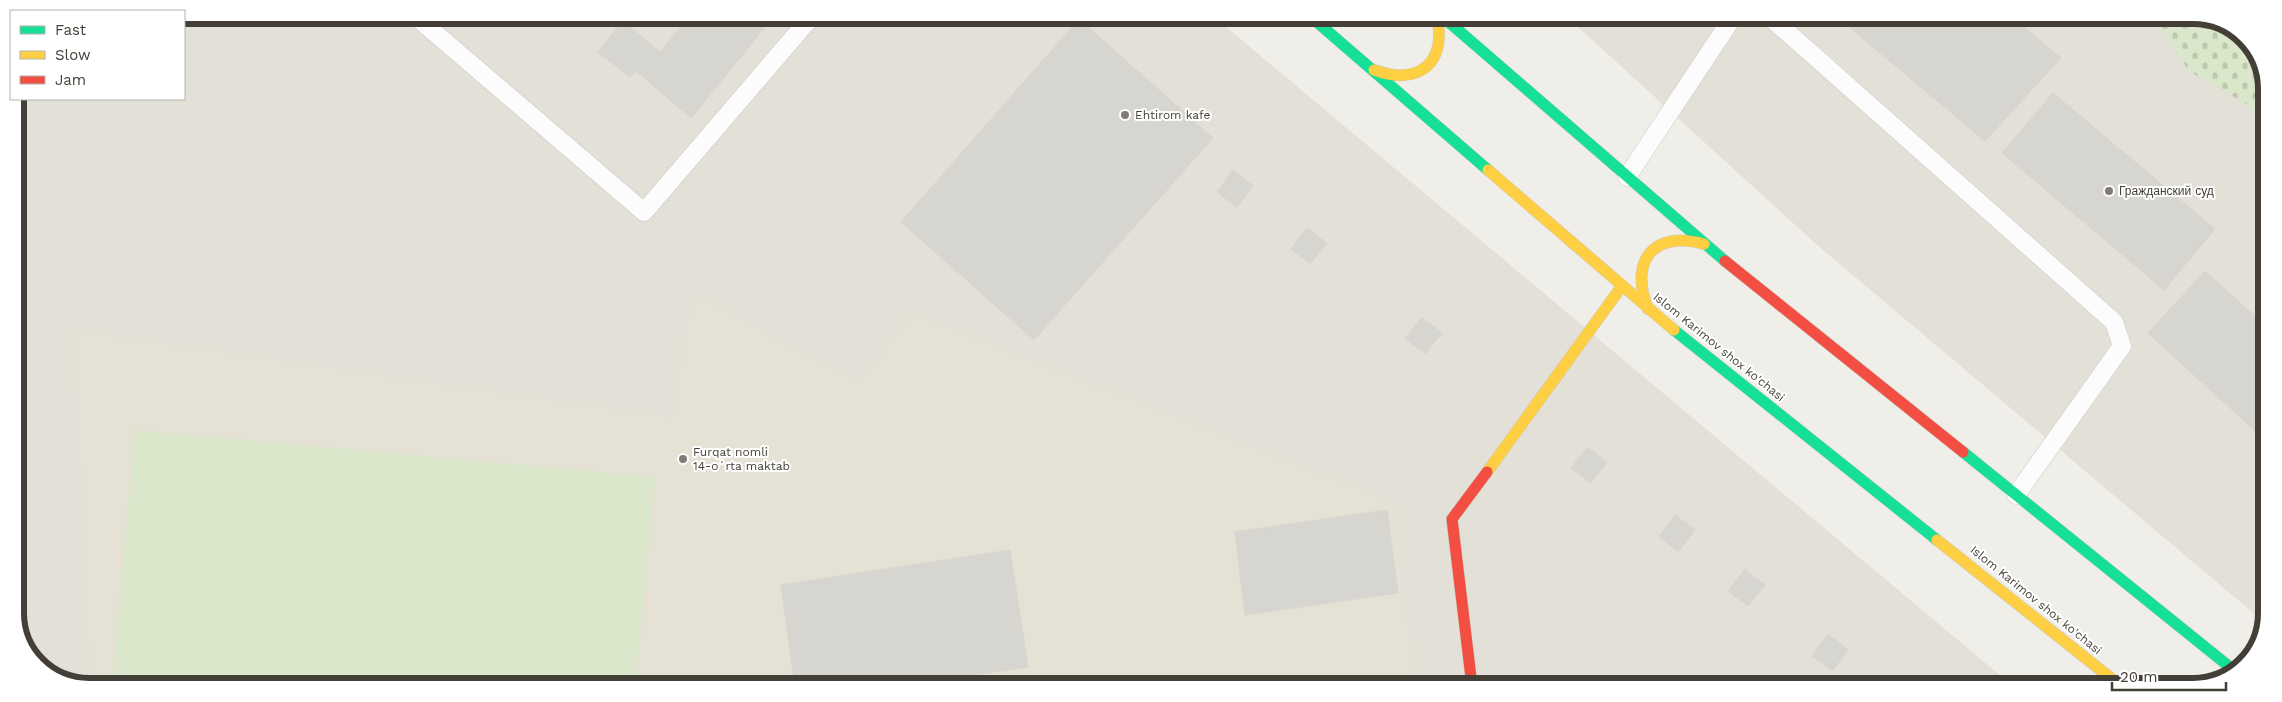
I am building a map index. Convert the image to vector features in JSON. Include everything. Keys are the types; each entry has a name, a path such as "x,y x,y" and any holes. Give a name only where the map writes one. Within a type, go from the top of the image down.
{"main road":[{"name":"Islom Karimov shox ko'chasi","path":"1320,24 1648,309 2111,678"},
{"path":"1373,69 1384,75 1396,78 1421,72 1438,53 1441,28 1440,24"},
{"path":"1451,24 1704,244 2230,667"},
{"path":"1648,309 1639,284 1640,270 1645,258 1665,241 1686,238 1704,244"},
{"path":"1471,678 1452,519 1622,286"}],"lane":[{"path":"425,24 644,212 805,24"},
{"path":"1627,177 1729,24"},
{"path":"1778,24 2114,322 2122,346 2016,495"}],"shaded area":[{"path":"185,24 1223,24 2003,678 81,678 64,673 49,665 40,656 29,638 24,617 24,100 185,100"},
{"path":"1575,24 2201,24 2218,29 2236,40 2253,64 2258,85 2258,617 1816,244"},
{"name":"Furqat nomli 14-oʻrta maktab","path":"692,293 861,381 911,312 1394,502 1414,678 90,678 74,330 671,417"}],"green space":[{"path":"2157,24 2201,24 2218,29 2236,40 2247,53 2257,76 2258,111 2189,71"},
{"path":"135,430 655,477 636,678 113,678"}],"building":[{"path":"621,24 627,24 660,52 683,24 767,24 691,118 636,71 630,77 598,52"},
{"path":"1075,24 1085,24 1213,138 1034,340 901,222"},
{"path":"1845,24 2020,24 2061,58 1985,141"},
{"name":"Гражданский суд","path":"2053,93 2215,229 2164,290 2002,153"},
{"path":"1233,170 1253,186 1237,207 1217,192"},
{"path":"1307,228 1327,243 1310,264 1291,249"},
{"path":"2205,271 2258,319 2258,434 2148,333"},
{"path":"1422,317 1442,333 1425,354 1405,338"},
{"path":"1588,447 1607,462 1591,483 1571,468"},
{"path":"1387,510 1398,593 1245,615 1235,532"},
{"path":"1675,515 1695,530 1678,552 1659,536"},
{"path":"1010,550 1028,667 955,678 794,678 781,585"},
{"path":"1745,569 1765,585 1748,606 1728,591"},
{"path":"1828,634 1848,650 1832,671 1812,656"}],"traffic: fast":[{"path":"1319,24 1488,170"},
{"path":"1451,24 1725,261"},
{"path":"1674,330 1937,540"},
{"path":"1963,452 2230,667"}],"traffic: slow":[{"path":"1374,70 1404,75 1416,73 1426,67 1433,59 1438,47 1438,24"},
{"path":"1488,170 1674,330"},
{"path":"1648,309 1643,292 1642,277 1644,264 1650,253 1659,246 1671,242 1686,241 1704,244"},
{"path":"1487,472 1622,286"},
{"path":"1937,540 2111,678"}],"traffic: jam":[{"path":"1725,261 1963,452"},
{"path":"1471,678 1452,519 1487,472"}],"place":[{"name":"Ehtirom kafe","path":"1125,115"},
{"name":"Гражданский суд","path":"2109,191"},
{"name":"Furqat nomli 14-oʻrta maktab","path":"683,459"}]}
